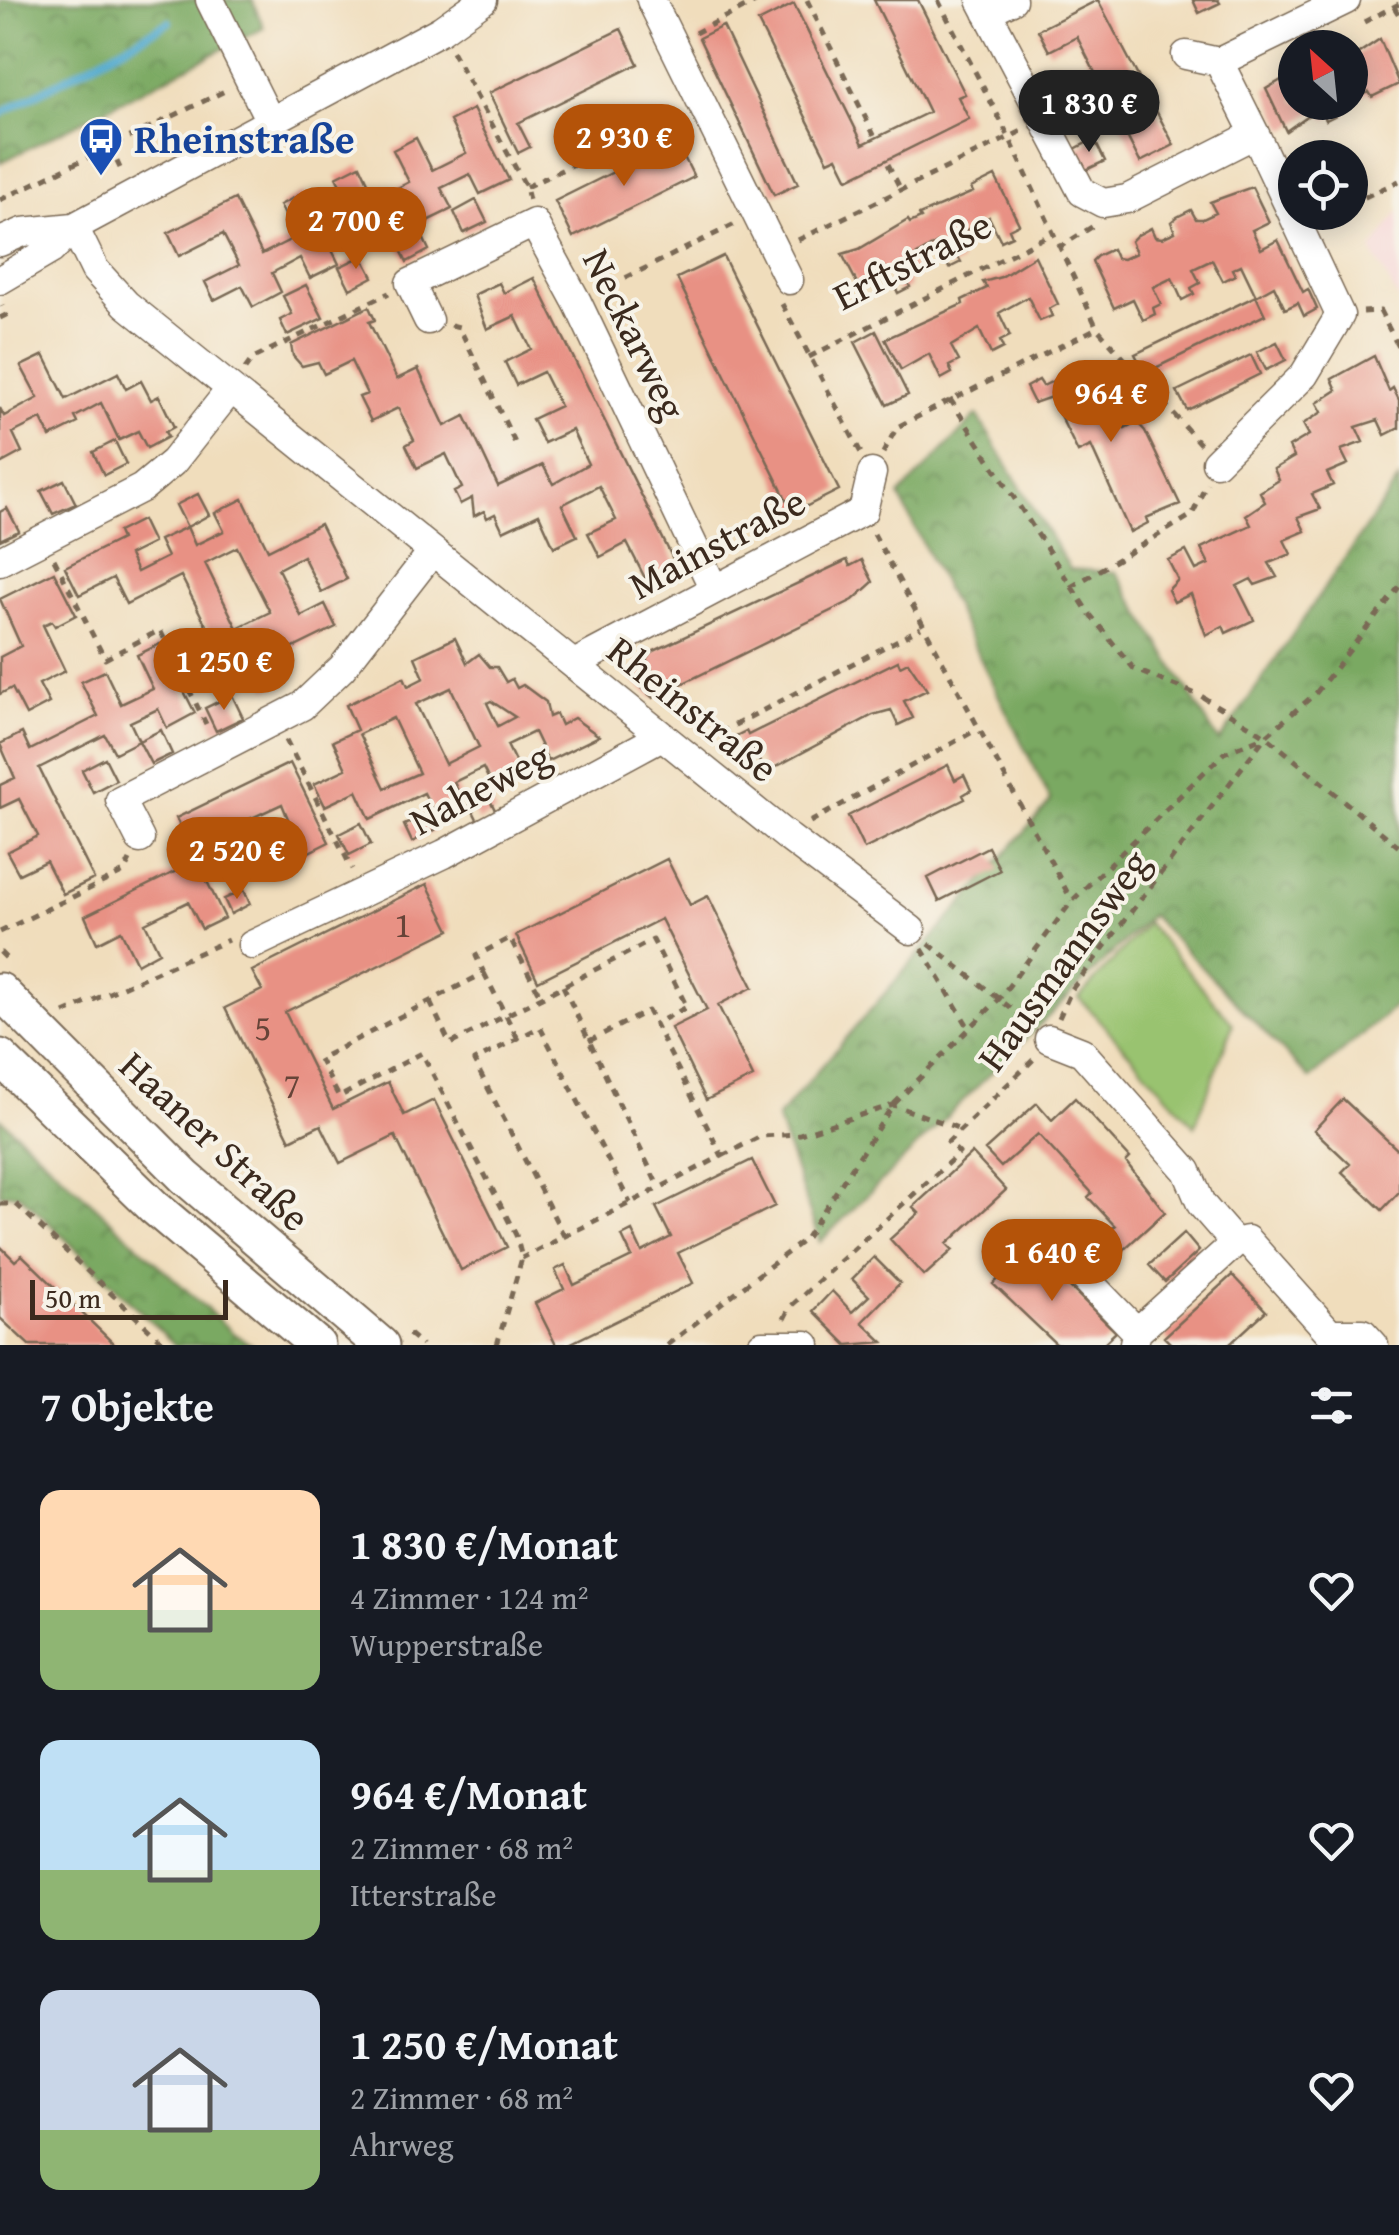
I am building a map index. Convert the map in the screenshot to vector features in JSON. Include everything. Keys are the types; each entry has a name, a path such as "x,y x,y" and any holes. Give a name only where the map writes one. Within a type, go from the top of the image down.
{"main road":[{"name":"Haaner Straße","path":"0,991 184,1176 381,1345"},
{"path":"0,1057 154,1207 317,1345"}],"street":[{"path":"210,0 271,122"},
{"path":"0,280 51,250 74,227 440,30 484,0"},
{"name":"Erftstraße","path":"651,0 790,280"},
{"path":"1186,55 1219,62 1346,0"},
{"path":"993,4 1042,121 1082,192 1104,204 1127,198 1256,134"},
{"path":"1216,462 1304,374 1340,315 1219,62"},
{"name":"Neckarweg","path":"410,284 534,223 577,302 714,588"},
{"path":"0,242 24,232 74,227"},
{"name":"Rheinstraße","path":"74,227 95,270 126,304 789,838 910,930"},
{"path":"410,284 428,320"},
{"path":"0,561 142,488 174,462 230,390"},
{"name":"Mainstraße","path":"574,664 862,511 872,473"},
{"path":"140,840 120,800 302,706 342,668 432,552"},
{"name":"Naheweg","path":"252,945 673,744"},
{"path":"1049,1038 1082,1052 1186,1172 1201,1204 1235,1243"},
{"path":"1047,1240 1135,1337 1235,1243 1247,1240 1331,1339 1362,1332 1374,1345"},
{"path":"762,1345 806,1345"}],"path":[{"path":"673,44 759,0"},
{"path":"808,0 874,135"},
{"path":"938,0 1010,137 1096,328 1216,462 1192,516 1071,587"},
{"path":"1394,6 1399,16"},
{"path":"440,30 526,187 534,223"},
{"path":"0,200 250,79"},
{"path":"526,187 702,103"},
{"path":"775,252 1042,121"},
{"path":"110,146 120,168"},
{"path":"888,164 901,190"},
{"path":"1368,195 1399,180"},
{"path":"1058,248 1093,229 1104,204"},
{"path":"577,302 757,213"},
{"name":"Erftstraße","path":"809,357 1051,234"},
{"name":"Erftstraße","path":"790,280 776,292 872,473"},
{"path":"230,390 253,358 410,284"},
{"path":"0,303 6,315 0,318"},
{"path":"1340,315 1380,310 1399,348"},
{"path":"428,320 459,327 518,449"},
{"path":"872,473 897,427 1096,328"},
{"path":"950,399 1071,587 1134,669 1201,696 1266,736 1399,847"},
{"path":"862,511 921,628 1072,901"},
{"path":"44,538 105,659 160,630 218,749"},
{"name":"Hausmannsweg","path":"770,1344 790,1307 959,1153 948,1142 1028,1067 1049,1038 1072,989 1266,736 1316,693 1399,587"},
{"path":"673,744 921,628"},
{"path":"276,720 364,891"},
{"path":"789,838 826,809 978,730"},
{"path":"668,1345 806,1238 893,1106 999,999 1072,901 1224,753 1266,736"},
{"path":"0,932 124,872 140,840"},
{"path":"910,930 1049,1038"},
{"path":"910,930 969,1028"},
{"path":"62,1014 236,936 252,945"},
{"path":"518,1038 476,956 510,938 540,997"},
{"path":"430,1002 450,1044 653,940 688,1008 654,1024"},
{"path":"484,974 320,1059 338,1096 422,1054 516,1235 522,1258 497,1345"},
{"path":"563,986 660,1188"},
{"path":"589,1041 648,1011 722,1156"},
{"path":"564,1236 474,1060 540,1027 630,1203"},
{"path":"522,1258 761,1136 800,1134 893,1106 962,1129"},
{"path":"0,1204 16,1204 166,1345"}],"shaded area":[{"path":"1399,211 1399,301 1372,251"}],"green space":[{"path":"0,0 252,0 264,28 0,163"},
{"path":"977,415 1070,569 1116,572 1219,742 1399,479 1399,1003 1310,1079 1151,915 820,1242 777,1118 1051,801 899,496"},
{"path":"1147,923 1233,1024 1195,1126 1079,998"},
{"path":"0,1118 234,1334 252,1345 175,1345 19,1194 0,1194"}],"building":[{"path":"874,0 918,0 965,94 958,97 969,119 848,179 837,157 828,161 758,22 794,4 863,144 929,112"},
{"path":"1098,0 1174,145 1140,162 1077,37 1049,51 1038,30"},
{"path":"1193,0 1218,0 1220,3 1199,13"},
{"path":"723,26 798,184 774,195 699,38"},
{"path":"621,29 638,64 518,123 530,147 518,153 489,93"},
{"path":"1380,39 1399,84 1372,97 1368,92 1368,47"},
{"path":"1278,82 1278,114 1266,89"},
{"path":"1069,90 1080,111 1060,121 1050,100"},
{"path":"473,109 509,180 480,194 470,174 441,188 452,209 423,223 413,203 385,217 395,236 366,251 356,230 329,244 339,264 310,278 300,258 272,273 281,292 253,307 242,286 214,300 205,282 239,265 223,234 179,256 168,233 235,199 262,254 296,237 280,205 303,193 319,226 352,209 336,177 360,165 376,199 409,182 393,150 416,138 432,170 466,153 450,121"},
{"path":"1281,120 1302,120 1286,131"},
{"path":"1094,139 1105,161 1084,171 1073,150"},
{"path":"676,141 694,177 573,237 555,201"},
{"path":"995,176 1019,224 1009,229 1012,236 1001,241 989,217 960,234 967,250 957,255 961,262 949,268 937,243 909,260 916,275 907,280 910,287 898,293 886,268 858,285 842,254 973,192 971,188"},
{"path":"1252,187 1269,222 1252,230 1261,249 1278,240 1303,292 1308,289 1317,309 1304,316 1298,303 1285,309 1274,286 1256,296 1241,265 1232,269 1235,275 1223,281 1212,260 1193,269 1200,283 1191,288 1194,294 1182,300 1172,278 1153,287 1161,304 1153,308 1155,314 1143,320 1133,299 1114,308 1092,261 1097,256 1112,249 1116,258 1123,259 1136,253 1131,241 1136,236 1151,228 1155,237 1162,238 1175,232 1171,222 1177,217 1191,210 1196,219 1203,219 1216,213 1210,202"},
{"path":"476,200 487,222 464,233 454,212"},
{"path":"419,229 429,250 407,262 396,240"},
{"path":"362,256 373,277 350,289 339,267"},
{"path":"723,256 839,490 793,513 677,278"},
{"path":"1035,256 1058,304 1049,309 1052,316 1040,321 1028,297 999,313 1010,336 1000,341 1003,348 991,354 979,329 951,346 959,361 949,366 952,373 941,379 929,354 901,370 885,339 963,304 962,300 987,288 983,282 1001,277"},
{"path":"534,278 675,563 645,578 627,543 600,557 588,533 616,520 599,486 562,505 577,536 554,547 539,514 503,531 495,514 487,518 484,511 474,516 472,498 460,504 454,492 462,488 446,454 417,468 406,445 414,440 398,408 371,421 359,397 367,394 351,361 324,374 318,362 302,366 293,356 291,345 369,307 375,320 369,322 397,379 418,369 445,426 465,416 498,486 543,465 553,484 588,464 572,430 544,443 532,419 560,406 543,372 516,385 505,362 531,349 515,316 487,329 474,295 499,283 504,293"},
{"path":"306,285 323,318 287,335 280,320 292,314 283,296"},
{"path":"1256,296 1265,315 1145,373 1135,354"},
{"path":"876,331 908,395 887,405 855,342"},
{"path":"1277,342 1286,360 1266,370 1257,352"},
{"path":"44,355 66,399 118,373 126,389 141,381 151,400 159,396 174,427 165,432 168,437 147,448 138,431 119,440 101,403 75,417 78,423 50,437 41,419 13,433 22,452 0,464 0,408 4,416 38,398 21,366"},
{"path":"1251,355 1260,374 1187,410 1177,391"},
{"path":"1374,356 1389,391 1393,388 1399,400 1399,428 1385,435 1378,420 1356,427 1363,442 1341,450 1348,464 1327,473 1333,485 1312,494 1320,509 1298,517 1305,531 1284,540 1291,554 1269,563 1277,577 1255,585 1251,579 1237,586 1254,620 1226,633 1223,626 1206,635 1191,594 1174,602 1168,590 1178,580 1168,560 1186,551 1196,570 1209,564 1201,548 1251,525 1246,515 1265,502 1260,492 1279,480 1274,469 1294,457 1289,447 1309,435 1303,424 1322,412 1317,403 1337,390 1332,379"},
{"path":"1095,363 1125,428 1137,422 1145,431 1180,504 1146,518 1148,523 1130,532 1091,446 1078,452 1051,397 1034,403 1026,387 1039,380 1043,386 1061,377 1063,382"},
{"path":"115,441 126,464 104,475 93,452"},
{"path":"64,480 76,504 53,514 41,491"},
{"path":"198,494 209,515 187,527 176,505"},
{"path":"243,499 268,550 320,524 347,579 321,592 303,556 278,569 301,616 325,604 336,627 285,652 276,634 247,649 256,665 228,680 219,662 190,677 181,658 214,641 181,576 126,604 113,578 79,595 65,567 121,539 118,532 142,520 153,543 129,555 137,572 167,557 159,540 187,527 195,545 224,531 215,513","holes":["237,547 270,612 237,628 205,563"]},
{"path":"7,508 19,531 0,540 0,512"},
{"path":"847,560 850,566 862,560 873,582 853,600 653,698 633,680 652,670 646,659 654,651"},
{"path":"54,572 76,615 55,626 52,621 43,625 65,671 39,684 49,703 26,715 12,688 0,694 0,657 21,646 0,599"},
{"path":"455,638 467,663 479,654 490,667 497,667 506,682 512,679 517,688 523,685 546,702 549,717 556,714 561,725 574,718 599,736 548,761 534,732 507,745 520,772 492,786 483,768 454,782 460,796 432,809 424,793 370,819 357,791 325,806 314,784 346,769 333,741 357,730 346,705 404,677 408,686 424,678 415,657","holes":["451,688 479,747 445,764 416,704","491,701 515,717 498,726 487,703","393,718 419,773 385,788 359,734"]},
{"path":"160,644 195,713 167,728 158,709 130,722 139,741 115,753 105,735 39,768 94,879 63,894 46,861 19,874 7,852 38,836 19,799 0,808 0,785 15,778 0,744 22,733 30,750 98,716 81,682 105,671 121,704 153,689 137,655"},
{"path":"278,654 290,677 268,689 256,665"},
{"path":"898,661 900,666 908,662 927,690 904,701 913,718 898,725 891,710 873,715 768,771 750,743 740,748 734,737 746,731 748,735"},
{"path":"232,695 243,718 216,731 205,708"},
{"path":"161,730 172,754 151,764 139,741"},
{"path":"105,758 116,780 93,792 82,770"},
{"path":"290,763 329,842 303,855 282,804 247,820 261,847 237,859 224,832 191,849 176,818"},
{"path":"948,765 955,780 964,775 971,790 963,795 965,799 864,849 848,816"},
{"path":"488,796 496,812 478,821 470,805"},
{"path":"427,814 435,830 412,842 404,825"},
{"path":"361,823 371,844 349,855 339,834"},
{"path":"988,847 1000,870 939,901 928,878"},
{"path":"667,859 690,905 708,896 753,987 718,1005 753,1077 706,1100 671,1028 707,1010 661,919 538,981 516,935"},
{"path":"197,861 225,918 202,929 188,902 145,923 159,952 137,964 121,931 97,943 85,916"},
{"path":"427,884 450,930 285,1012 333,1109 388,1082 404,1115 434,1100 507,1247 461,1270 395,1136 340,1163 321,1125 290,1140 225,1008 262,990 252,971"},
{"path":"244,890 250,904 231,914 224,899"},
{"path":"1075,1098 1130,1158 1126,1162 1165,1212 1121,1252 1105,1235 1115,1226 1088,1197 1092,1193 1038,1134 1001,1167 985,1150 1037,1103 1052,1120"},
{"path":"1343,1099 1399,1151 1399,1192 1382,1210 1342,1172 1350,1164 1314,1130"},
{"path":"972,1153 1006,1190 947,1244 953,1250 924,1276 890,1239 919,1213 913,1207"},
{"path":"752,1160 775,1206 678,1253 693,1283 567,1345 556,1345 535,1303 564,1289 555,1270 565,1265 574,1285 632,1257 622,1236 632,1231 642,1252 671,1237 656,1207"},
{"path":"1184,1233 1199,1251 1165,1282 1149,1265"},
{"path":"0,1246 15,1261 22,1255 115,1345 29,1345 0,1318"},
{"path":"1031,1249 1116,1332 1102,1345 1057,1345 993,1284"},
{"path":"874,1257 900,1283 862,1322 883,1342 847,1345 813,1311 832,1291 852,1312 869,1296 852,1279"},
{"path":"1232,1275 1266,1311 1229,1345 1172,1345 1164,1337"}],"waterway":[{"path":"0,114 169,22"}],"place":[{"name":"Rheinstraße","path":"101,177"}]}
